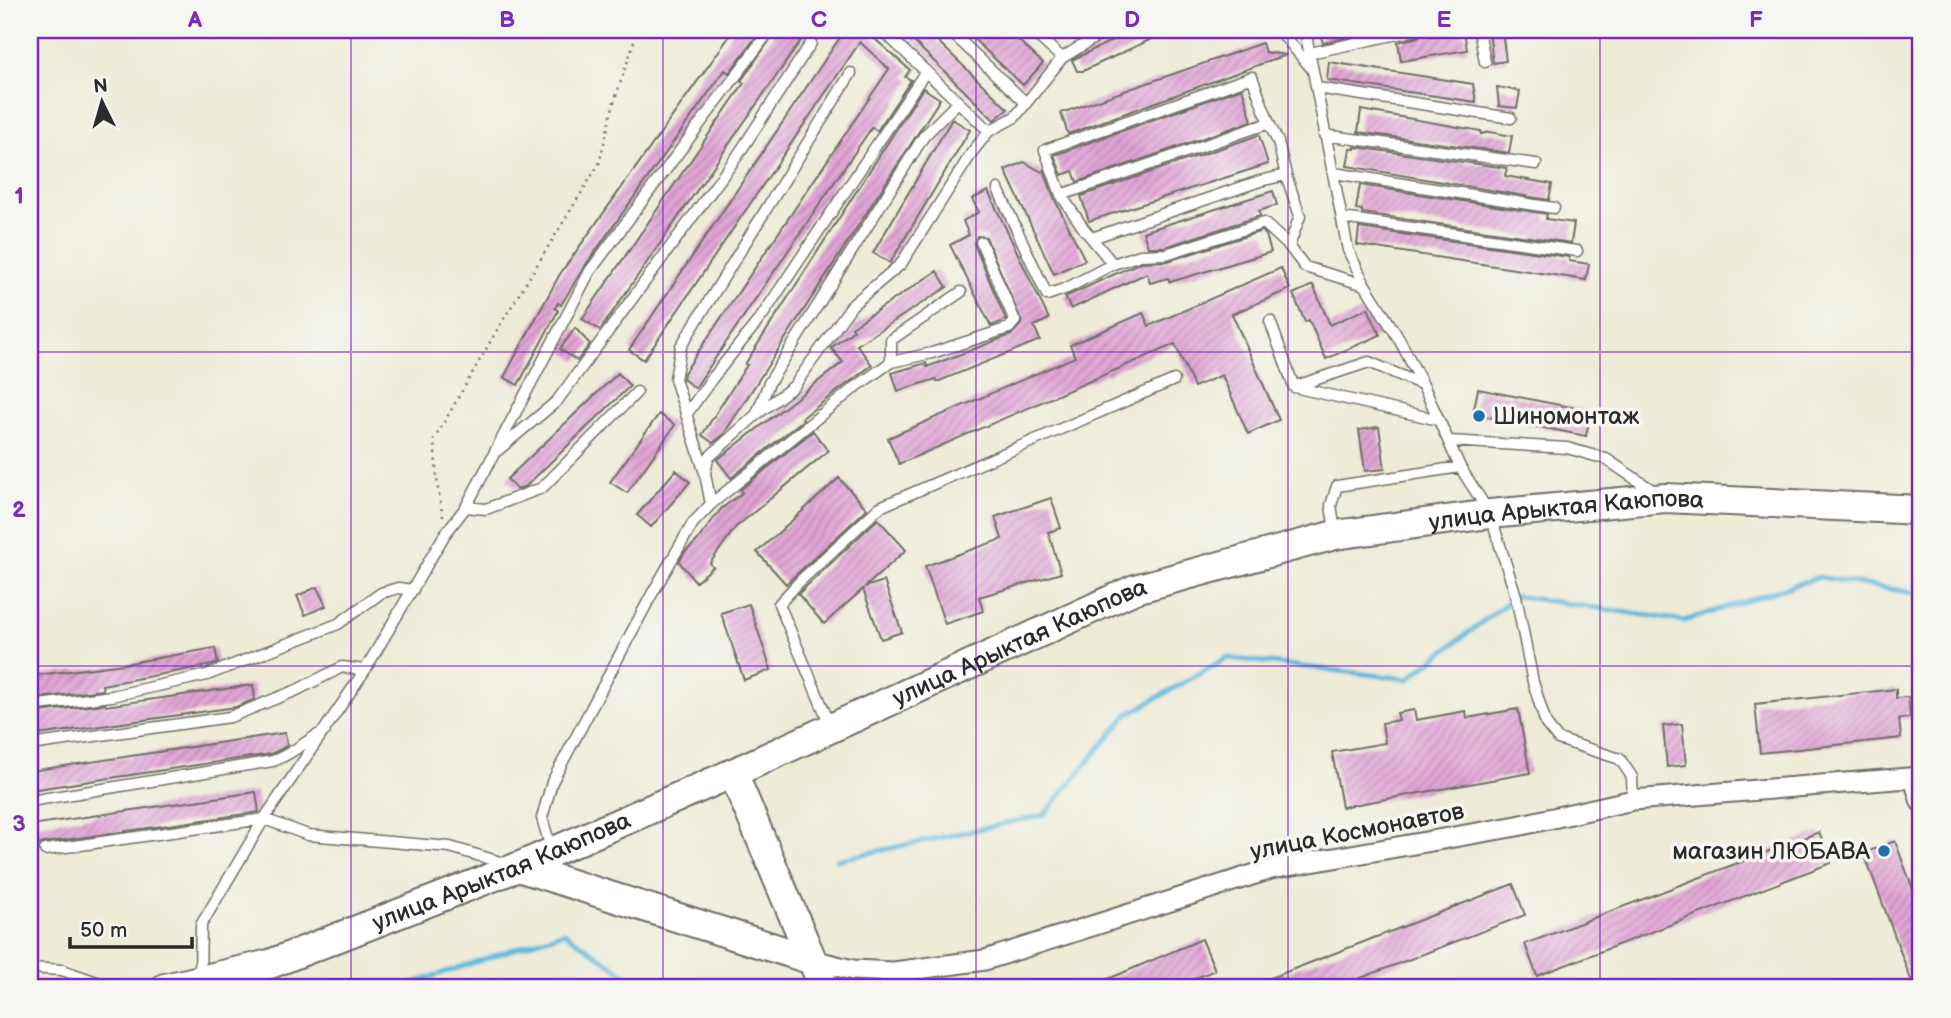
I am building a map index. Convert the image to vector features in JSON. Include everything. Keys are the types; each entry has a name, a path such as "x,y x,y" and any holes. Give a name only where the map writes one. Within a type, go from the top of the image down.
{"street":[{"name":"улица Арыктая Каюпова","path":"165,988 270,964 518,867 733,773 1135,589 1335,535 1490,514 1665,498 1921,510"},
{"path":"733,773 824,988"},
{"name":"улица Космонавтов","path":"812,960 853,970 894,972 985,960 1271,869 1517,826 1633,800 1918,778"},
{"path":"1918,778 1921,802"},
{"path":"518,867 812,960"}],"lane":[{"path":"200,981 201,925 264,819 365,670 445,534 466,507 590,271 770,30"},
{"path":"882,30 989,131"},
{"path":"949,30 1026,103"},
{"path":"1031,30 1062,58"},
{"path":"705,474 708,458 757,414 794,386 852,305 901,264 973,151 989,131 1015,117 1062,58 1107,30"},
{"path":"1279,30 1315,72"},
{"path":"1305,30 1348,250 1365,285 1399,339 1423,385 1460,467 1490,514 1516,596 1533,682 1546,724 1558,739 1620,759 1632,777 1633,800"},
{"path":"1310,52 1416,30"},
{"path":"1479,30 1485,62"},
{"path":"494,453 557,401 738,155 811,43"},
{"path":"686,415 762,316 926,71"},
{"path":"710,504 705,474 675,379 681,346 851,73"},
{"path":"1113,264 1061,195 1045,150 1252,77 1278,142 1300,216 1289,246"},
{"path":"1317,88 1511,118"},
{"path":"757,414 769,383 924,136 958,102"},
{"path":"1061,195 1269,123"},
{"path":"1324,135 1536,164"},
{"path":"1334,173 1554,208"},
{"path":"1092,238 1260,181 1286,175"},
{"path":"998,189 1047,295 1068,288 1113,264 1140,255 1166,254 1264,223 1289,246 1305,267 1365,285"},
{"path":"1342,218 1577,251"},
{"path":"552,852 542,818 552,782 693,523 710,504 853,389 891,362 932,353 1009,328 1015,321 981,242"},
{"path":"891,362 891,340 961,292"},
{"path":"1270,321 1294,387"},
{"path":"1294,387 1369,362 1423,385"},
{"path":"831,728 779,604 800,581 880,507 1174,380"},
{"path":"1294,387 1439,420"},
{"path":"466,507 486,509 542,488 637,392"},
{"path":"1450,441 1580,452 1606,459 1665,498"},
{"path":"1335,535 1331,505 1337,486 1460,467"},
{"path":"30,706 112,696 207,675 338,624 381,593 398,588 413,590"},
{"path":"30,745 230,717 296,690 342,667 365,670"},
{"path":"30,801 273,761 290,755 309,738 325,730"},
{"path":"45,850 264,819 309,835 450,847 518,867"},
{"path":"30,968 62,970 114,988"}],"path":[{"path":"445,534 438,489 435,440 497,330 598,164 614,102 638,30"}],"building":[{"path":"734,30 761,30 729,73 725,70 584,267 561,305 558,303 555,308 558,311 518,385 504,377 560,274"},
{"path":"777,30 795,30 804,36 600,330 582,319 744,83 741,81"},
{"path":"845,30 868,30 867,32 910,70 905,77 911,80 877,131 872,127 695,388 683,379 684,373 889,69 860,42 644,360 629,350"},
{"path":"902,30 926,30 1008,109 994,120"},
{"path":"964,30 1007,30 1043,63 1023,85"},
{"path":"1134,30 1171,30 1083,71 1077,71 1072,60"},
{"path":"1319,30 1360,30 1361,34 1323,43"},
{"path":"1423,30 1429,30 1430,36 1464,31 1467,50 1401,61 1398,42 1418,37"},
{"path":"1489,30 1502,30 1506,61 1493,63"},
{"path":"1262,43 1265,52 1286,55 1068,134 1061,113"},
{"path":"1329,62 1473,84 1476,102 1327,80"},
{"path":"1497,87 1520,91 1517,108 1499,106"},
{"path":"923,88 940,99 723,435 713,443 702,435"},
{"path":"1242,88 1252,121 1077,182 1073,171 1062,175 1054,155"},
{"path":"1361,110 1481,131 1481,134 1490,132 1512,136 1509,153 1358,132"},
{"path":"952,119 970,130 890,263 873,253"},
{"path":"1259,135 1268,164 1089,221 1081,196"},
{"path":"1355,147 1507,168 1505,176 1552,184 1549,200 1347,166 1350,149"},
{"path":"1024,162 1042,172 1044,170 1054,198 1085,260 1054,274 1005,170"},
{"path":"1360,185 1547,214 1546,219 1574,223 1571,243 1362,213 1362,210 1356,209"},
{"path":"988,191 1049,319 1034,326 1040,340 937,382 936,379 898,391 892,373 926,363 927,367 1011,335 1022,323 986,237 977,236 974,244 1006,320 991,326 950,245 969,235 963,221 979,212 972,199"},
{"path":"1273,191 1277,205 1259,211 1260,216 1165,247 1148,247 1143,232"},
{"path":"1359,228 1569,257 1569,261 1589,264 1586,280 1357,245"},
{"path":"1262,231 1266,235 1271,252 1170,282 1168,278 1150,283 1147,273 1071,309 1065,297 1141,262 1168,261"},
{"path":"1281,268 1290,289 1232,314 1279,420 1248,434 1222,375 1194,387 1175,344 899,464 888,438 1075,357 1070,345 1143,313 1149,326"},
{"path":"937,271 947,287 857,345 872,365 802,418 803,420 731,478 717,460 843,362 831,348 854,330 852,327"},
{"path":"1313,285 1330,325 1368,308 1380,335 1326,359 1309,320 1305,322 1293,294"},
{"path":"575,328 590,344 577,361 560,349"},
{"path":"618,373 630,386 526,486 517,489 507,479"},
{"path":"1478,389 1591,411 1586,436 1473,414"},
{"path":"659,414 675,425 627,493 610,482"},
{"path":"1379,427 1385,469 1365,471 1359,430"},
{"path":"813,431 828,451 736,527 710,563 713,567 696,582 679,562 685,552 721,509 742,493 740,490"},
{"path":"676,470 690,482 651,527 637,515"},
{"path":"839,478 867,509 786,584 757,552"},
{"path":"1051,498 1061,528 1048,532 1061,573 979,597 983,611 945,624 925,566 1002,539 995,517"},
{"path":"878,519 906,550 865,587 884,581 902,632 881,639 863,589 824,624 798,594"},
{"path":"317,587 326,606 305,615 297,596"},
{"path":"749,604 771,670 744,680 721,613"},
{"path":"215,648 218,663 212,665 102,685 103,690 30,699 30,676 124,664"},
{"path":"253,685 255,699 236,707 30,736 30,713 106,706"},
{"path":"1896,689 1896,698 1908,697 1910,718 1899,719 1901,738 1760,753 1755,704"},
{"path":"1518,709 1530,773 1342,807 1332,752 1385,743 1382,723 1399,720 1397,713 1414,710 1416,720 1466,711 1467,718"},
{"path":"1682,724 1686,765 1667,767 1663,726"},
{"path":"285,733 287,746 271,754 30,790 30,771"},
{"path":"256,792 259,812 30,847 30,825"},
{"path":"1819,832 1831,863 1537,976 1525,944"},
{"path":"1895,841 1921,911 1921,988 1914,988 1864,853"},
{"path":"1513,884 1525,915 1335,988 1245,988"},
{"path":"1202,939 1215,970 1172,988 1087,988"}],"waterway":[{"path":"837,860 1044,815 1127,715 1227,658 1408,679 1516,596 1684,621 1819,577 1921,594"},
{"path":"399,988 564,932 645,988"}],"place":[{"name":"Шиномонтаж","path":"1479,416"},
{"name":"магазин ЛЮБАВА","path":"1884,851"}]}
